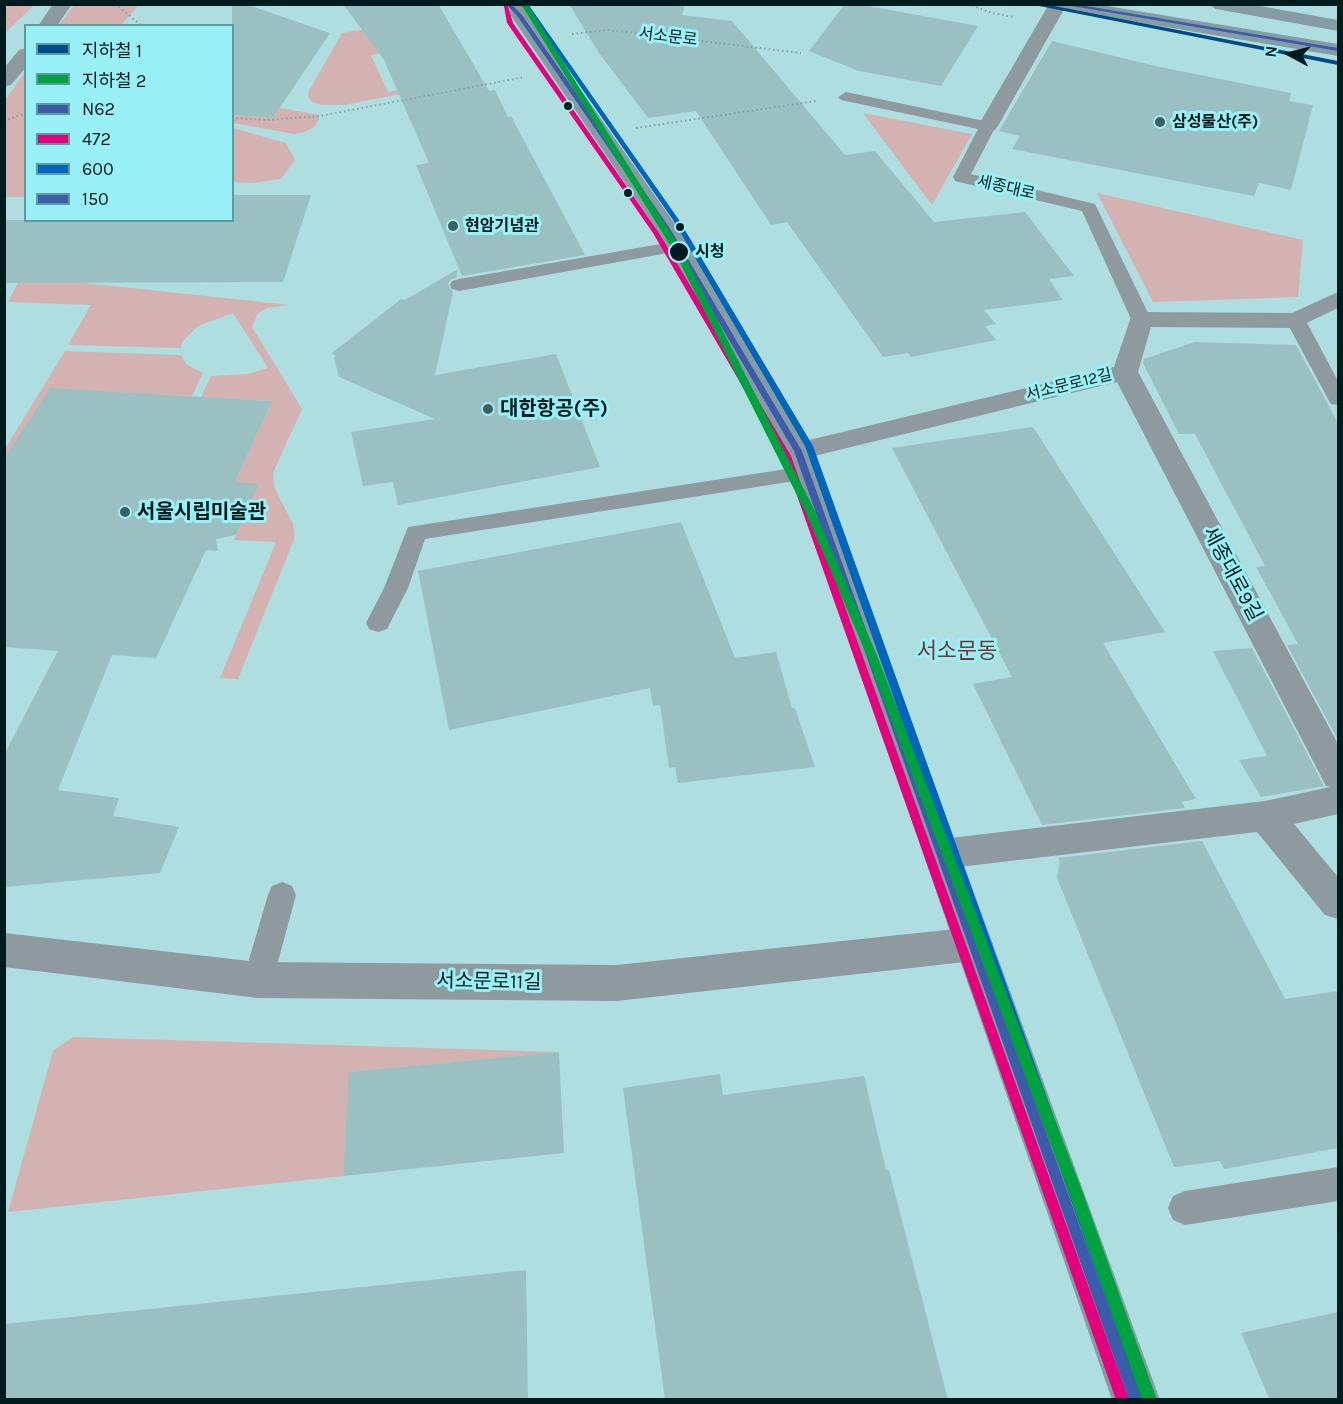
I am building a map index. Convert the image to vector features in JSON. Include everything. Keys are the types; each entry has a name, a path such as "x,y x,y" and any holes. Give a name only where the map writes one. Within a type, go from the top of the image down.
{"main road":[{"name":"세종대로","path":"1058,4 1338,50"},
{"path":"1216,4 1338,26"},
{"path":"515,8 678,246 802,462 1136,1400"}],"street":[{"path":"48,24 63,4"},
{"name":"세종대로","path":"988,126 1058,4"},
{"path":"4,81 24,56"},
{"path":"1141,319 1296,321 1338,299"},
{"name":"서소문로12길","path":"802,462 1125,372 1141,319"},
{"name":"세종대로9길","path":"1125,372 1338,776"},
{"path":"942,854 1265,816 1338,800"},
{"path":"1265,816 1338,903"},
{"name":"서소문로11길","path":"4,950 258,980 617,983 974,944"}],"lane":[{"path":"846,97 988,126"},
{"name":"세종대로","path":"988,126 961,177 1089,208 1141,319"},
{"path":"459,285 678,246"},
{"path":"474,263 484,280"},
{"path":"1296,321 1338,399"},
{"path":"378,623 396,588 416,533 802,462"},
{"path":"258,980 282,895"},
{"path":"1185,1208 1338,1184"}],"path":[{"path":"116,4 140,24"},
{"name":"서소문로","path":"536,39 608,30 801,53"},
{"path":"234,118 266,120 320,116 558,71"},
{"path":"601,133 846,97"},
{"path":"4,121 24,113"}],"shaded area":[{"path":"5,4 34,5 5,33"},
{"path":"75,4 139,4 122,24 60,24"},
{"path":"372,28 385,52 371,55 388,92 406,89 406,93 344,105 322,105 312,102 308,97 309,91 342,33"},
{"path":"24,73 24,197 5,197 5,100"},
{"path":"280,108 319,115 314,127 294,134 234,123 234,115 273,118"},
{"path":"863,113 972,134 932,205"},
{"path":"234,128 286,143 295,160 281,179 253,183 234,182"},
{"path":"1097,193 1303,240 1298,297 1153,302"},
{"path":"76,282 289,305 267,308 258,313 252,327 302,409 273,473 274,487 293,524 295,537 238,679 220,678 276,542 234,540 258,485 235,482 272,401 201,397 211,376 248,374 268,368 233,313 198,326 182,342 181,348 68,345 91,305 8,302 18,283"},
{"path":"65,351 181,355 186,364 203,373 192,396 50,389 5,459 5,449"},
{"path":"73,1037 559,1052 350,1072 343,1176 8,1212 53,1051"}],"building":[{"path":"232,4 245,4 330,33 273,118 234,115 234,24 232,24"},
{"path":"343,4 438,4 489,91 495,90 508,117 511,116 585,255 462,276 416,165 429,163 384,60"},
{"path":"569,4 685,4 682,15 732,21 845,155 875,151 934,222 1025,212 1074,276 1049,279 1063,300 984,310 996,324 985,326 996,340 911,357 908,353 883,357 787,222 771,225 696,111 648,118 599,53"},
{"path":"845,4 857,4 978,26 941,86 859,71 809,51"},
{"path":"1052,41 1160,67 1291,93 1289,101 1313,105 1291,190 1259,183 1254,196 1012,149 1020,136 999,131"},
{"path":"234,195 311,195 283,282 4,283 4,220 24,220 24,222 234,222"},
{"path":"458,269 456,278 451,279 448,284 453,292 435,375 556,354 600,467 398,505 393,482 363,486 351,432 435,419 339,377 334,358 336,356 332,353 401,299 405,300"},
{"path":"1195,342 1296,345 1338,423 1338,740 1287,645 1298,644 1256,567 1265,566 1195,434 1179,434 1143,363 1144,359"},
{"name":"서울시립미술관","path":"50,388 272,401 235,482 259,484 236,535 216,539 218,551 206,550 156,658 112,655 58,790 119,798 113,816 179,827 160,873 4,887 4,755 58,651 4,647 4,459"},
{"path":"1033,427 1165,632 1103,643 1196,799 1182,802 1185,808 1042,825 973,684 1012,677 892,448"},
{"path":"681,522 735,658 776,652 792,708 795,708 815,767 678,783 675,767 669,768 660,705 653,706 650,688 449,730 418,571"},
{"path":"1252,648 1324,786 1261,797 1239,760 1267,756 1213,651"},
{"path":"1202,841 1285,999 1338,991 1338,1148 1224,1169 1220,1161 1174,1167 1057,878 1060,861 1058,858"},
{"path":"559,1052 564,1153 343,1176 349,1072"},
{"path":"720,1074 723,1095 864,1076 886,1170 889,1170 948,1400 665,1400 623,1088"},
{"path":"526,1270 528,1400 4,1400 4,1324"},
{"path":"1338,1312 1338,1400 1270,1400 1241,1333"}],"metro line":[{"name":"2","path":"524,4 679,253 810,511 873,658 1076,1193 1150,1400"},
{"name":"1","path":"1032,4 1338,63"}],"transit line":[{"name":"N62","path":"508,4 520,16 666,227 798,451 1136,1400"},
{"name":"600","path":"525,4 676,220 809,446 1147,1396"},
{"name":"150","path":"1062,4 1338,50"},
{"name":"472","path":"506,6 510,23 656,233 787,456 1123,1400"}],"place":[{"name":"삼성물산(주)","path":"1160,122"},
{"name":"현암기념관","path":"453,226"},
{"name":"시청","path":"679,252"},
{"name":"대한항공(주)","path":"488,409"},
{"name":"서울시립미술관","path":"125,512"}],"district":[{"name":"서소문동","path":"957,652"}]}
